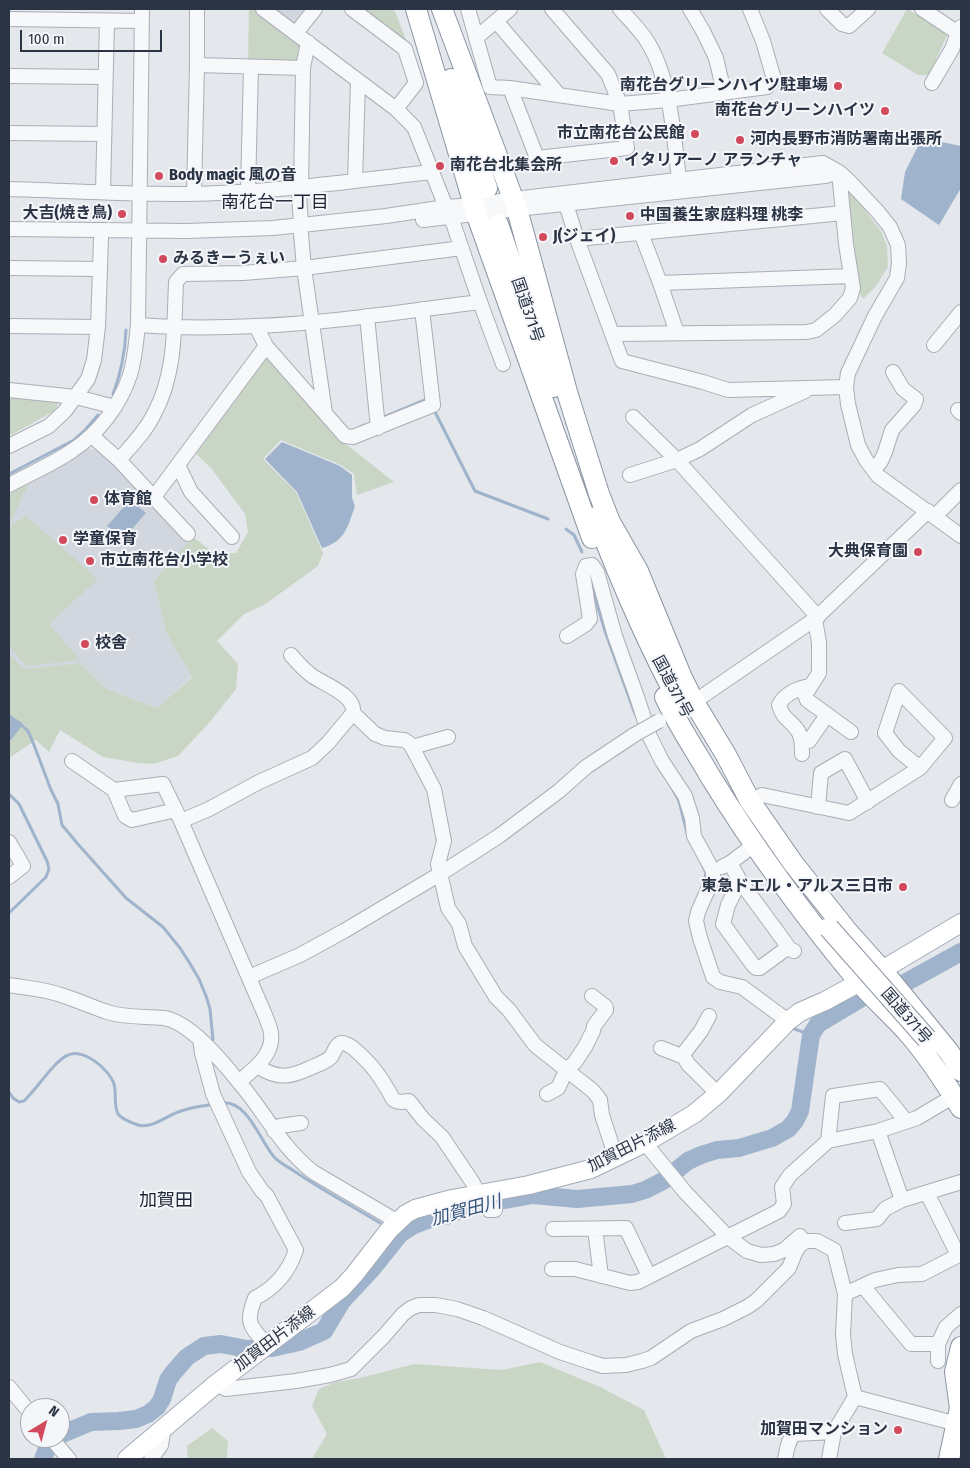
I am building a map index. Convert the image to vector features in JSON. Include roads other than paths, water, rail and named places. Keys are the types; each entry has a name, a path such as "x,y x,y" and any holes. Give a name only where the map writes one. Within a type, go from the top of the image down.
{"highway":[{"path":"416,9 461,210 590,534 650,662"},
{"path":"427,9 487,188"},
{"path":"442,9 516,204 567,392 599,494 610,522 638,571 682,678"},
{"name":"国道371号","path":"498,224 600,526 636,616 676,696 728,786 780,864 829,928 927,1039 959,1097"},
{"path":"600,526 621,556 656,631 750,801 793,863 848,932 882,970 949,1052 961,1071"},
{"path":"598,549 621,581"},
{"path":"636,616 666,717 718,788 754,845 797,904 860,982 909,1034 959,1097"},
{"path":"697,707 728,786"},
{"path":"949,1459 960,1415 955,1372 961,1347"}],"main road":[{"name":"加賀田片添線","path":"127,1459 269,1340 342,1288 388,1230 415,1209 452,1199 487,1201 529,1185 591,1169 645,1143 694,1114 718,1094 788,1020 882,970 961,924"}],"street":[{"path":"194,193 197,9"},
{"path":"263,9 396,109 414,126 431,172 461,210 462,248 503,364"},
{"path":"296,33 315,9"},
{"path":"352,9 405,49 416,83 396,109"},
{"path":"468,9 490,87 510,88 620,104 668,100 767,87 774,78 763,41 750,9"},
{"path":"476,38 510,9"},
{"path":"510,88 537,158 627,148 620,104 608,74 552,9"},
{"path":"620,9 646,38 662,72 668,100 680,186"},
{"path":"690,9 703,30 716,58 724,92"},
{"path":"826,9 842,24 849,26 868,9"},
{"path":"922,9 960,30 957,52 932,83"},
{"path":"9,18 107,20 142,15 138,325 130,375 115,407 92,436 72,451 9,485"},
{"path":"103,191 107,20"},
{"path":"496,21 559,95"},
{"path":"308,42 304,68 301,187 299,195 304,268 325,412"},
{"path":"197,66 304,68"},
{"path":"248,191 251,67"},
{"path":"9,76 105,77"},
{"path":"355,181 358,81"},
{"path":"9,133 104,134"},
{"path":"516,204 566,204 823,163 839,172 855,187 890,227 898,245 899,263 897,278 875,316 848,373 846,387 858,445 878,476 961,536"},
{"path":"9,189 194,193 248,191 431,172"},
{"path":"612,334 807,332 816,330 835,315 850,298 853,288 846,244 839,172"},
{"path":"9,237 101,238 138,234 231,230 301,230 680,186"},
{"path":"566,204 622,361 728,390 846,387"},
{"path":"577,239 843,213"},
{"path":"9,229 138,234"},
{"path":"641,233 677,333"},
{"path":"9,446 49,426 65,411 88,379 94,360 98,328 101,238"},
{"path":"120,460 154,415 168,379 172,356 176,282 183,274 243,273 304,268 462,248"},
{"path":"9,268 99,269"},
{"path":"660,283 851,276"},
{"path":"138,325 174,327 256,326 312,322 480,302"},
{"path":"256,326 266,346 345,436 353,437 433,405 422,309"},
{"path":"934,345 961,312"},
{"path":"367,316 378,428"},
{"path":"9,326 98,328"},
{"path":"154,497 266,346"},
{"path":"874,470 881,461 892,430 914,405 916,399 903,389 893,372"},
{"path":"630,475 677,460 700,450 752,415 810,389"},
{"path":"9,390 76,397 115,407"},
{"path":"633,417 677,460 817,618 819,673 805,695 807,700 851,732"},
{"path":"92,436 120,460 188,534"},
{"path":"178,464 191,492 232,537"},
{"path":"697,707 817,618 961,490"},
{"path":"567,636 586,624 590,619 583,574 586,566 592,565 597,572 615,636 650,737 662,761 685,796 692,818 694,836 713,871 713,878 696,921 713,977 720,982 742,987 788,1020"},
{"path":"72,762 114,790 124,816 132,820 179,815 209,809 240,785 312,758 353,714 354,710 351,704 342,694 312,676 291,655"},
{"path":"802,754 802,743 799,734 795,727 784,718 779,705 786,695 810,686"},
{"path":"750,801 762,795 849,814 920,768 945,738 899,692 885,733 899,751 920,768"},
{"path":"353,714 375,734 385,738 404,740 412,747 434,789 444,841 438,864 448,908 459,924 465,946 496,997 509,1010 535,1046 593,1091 600,1100 602,1115 616,1158"},
{"path":"809,741 827,714"},
{"path":"249,977 300,955 440,874 500,836 559,791 586,767 634,735 666,717"},
{"path":"412,747 448,737"},
{"path":"818,807 821,773 845,759 868,802"},
{"path":"114,790 163,784 179,815 249,977 271,1033 271,1045 257,1066 240,1082"},
{"path":"952,800 961,784"},
{"path":"9,842 23,866 9,877"},
{"path":"713,871 730,863 754,845"},
{"path":"730,863 740,881 791,949 760,968 756,968 753,965 723,924 728,905 740,881"},
{"path":"9,985 61,995 108,1013 124,1016 166,1018 178,1024 200,1039 240,1082 282,1143 304,1165 398,1222"},
{"path":"547,1094 558,1088 566,1071 575,1062 594,1026 606,1010 605,1006 592,996"},
{"path":"684,1058 684,1053 701,1031 709,1016"},
{"path":"200,1039 202,1053 215,1098 249,1172 267,1196 296,1250 291,1264 274,1286 255,1298 249,1312 253,1329 269,1340"},
{"path":"257,1066 266,1072 286,1077 301,1073 319,1064 330,1057 338,1044 347,1044 366,1058 395,1101 409,1102 442,1137 487,1201"},
{"path":"661,1048 684,1058 718,1094"},
{"path":"828,1141 833,1096 880,1089 906,1121"},
{"path":"552,1269 575,1269 630,1283 638,1282 778,1211 784,1204 782,1187 790,1175 828,1141 878,1131 917,1118 959,1097"},
{"path":"274,1131 280,1126 301,1123"},
{"path":"878,1131 902,1200"},
{"path":"645,1143 678,1184 728,1237 747,1251 761,1255 774,1254 784,1250 803,1235 814,1241"},
{"path":"845,1223 877,1219 885,1209 902,1200 961,1182"},
{"path":"845,1294 876,1280 898,1275 922,1274 960,1254 927,1193"},
{"path":"553,1229 626,1228 649,1276"},
{"path":"595,1229 602,1276"},
{"path":"216,1384 226,1389 296,1381 351,1369 404,1314 411,1308 419,1305 436,1305 457,1309 483,1318 560,1352 603,1366 626,1365 650,1358 691,1330 747,1308 789,1268 799,1246 806,1241 814,1241 825,1244 834,1250 845,1294 843,1335 845,1354 855,1397 834,1432 829,1459"},
{"path":"863,1286 911,1344 938,1344"},
{"path":"938,1361 938,1344 946,1328 961,1314"},
{"path":"9,1387 20,1401"},
{"path":"855,1397 960,1415"},
{"path":"151,1459 161,1445 164,1428"},
{"path":"785,1459 791,1437 795,1434 834,1432"}],"water":[{"path":"922,138 961,146 961,188 939,225 901,199 905,172"},
{"path":"282,442 340,466 352,475 352,498 355,506 344,532 336,542 322,548 297,492 265,459"},
{"path":"130,500 146,513 123,539 107,526"},
{"path":"9,714 22,723 11,740 9,740"}],"waterway":[{"path":"113,394 122,363 126,330"},
{"path":"384,417 425,400"},
{"path":"434,410 475,491 548,519"},
{"path":"9,474 74,440 98,415"},
{"path":"358,428 365,425"},
{"path":"566,529 574,535 582,552"},
{"path":"590,580 605,631 635,714"},
{"path":"19,723 28,731 34,745 58,804 62,825 126,898 163,927 189,962 206,996 210,1009 213,1040"},
{"path":"645,741 651,753"},
{"path":"671,786 679,801 688,837"},
{"path":"9,794 19,804 47,861 49,869 46,877 9,913"},
{"path":"701,862 706,873 704,882"},
{"name":"加賀田川","path":"903,984 961,952"},
{"name":"加賀田川","path":"70,1431 91,1422 136,1419 148,1414 157,1407 162,1399 168,1380 173,1373 187,1357 204,1346 221,1344 247,1349 272,1348 299,1342 324,1331 342,1301 371,1270 400,1234 414,1225 488,1203 533,1195 577,1199 632,1194 663,1181 688,1161 701,1155 717,1150 739,1148 772,1138 788,1129 800,1111 811,1035 818,1024 860,999"},
{"path":"792,1028 811,1035"},
{"path":"9,1092 19,1102 24,1101 63,1058 72,1054 80,1054 94,1061 107,1072 114,1084 118,1114 136,1124 149,1125 185,1110 215,1104"},
{"path":"221,1103 230,1104 246,1114 269,1151 279,1162 380,1223"},
{"name":"加賀田川","path":"43,1459 48,1448"}],"place":[{"name":"南花台グリーンハイツ駐車場","path":"838,86"},
{"name":"南花台グリーンハイツ","path":"885,111"},
{"name":"市立南花台公民館","path":"695,134"},
{"name":"河内長野市消防署南出張所","path":"740,140"},
{"name":"イタリアーノ アランチャ","path":"614,161"},
{"name":"南花台北集会所","path":"440,166"},
{"name":"Body magic 風の音","path":"159,176"},
{"name":"大吉(焼き鳥)","path":"122,214"},
{"name":"中国養生家庭料理 桃李","path":"630,216"},
{"name":"J(ジェイ)","path":"543,237"},
{"name":"みるきーうぇい","path":"163,259"},
{"name":"体育館","path":"94,500"},
{"name":"学童保育","path":"63,540"},
{"name":"大典保育園","path":"918,552"},
{"name":"市立南花台小学校","path":"90,561"},
{"name":"校舎","path":"85,644"},
{"name":"東急ドエル・アルス三日市","path":"903,887"},
{"name":"加賀田マンション","path":"898,1430"}],"district":[{"name":"南花台一丁目","path":"275,203"},
{"name":"加賀田","path":"166,1201"}]}
